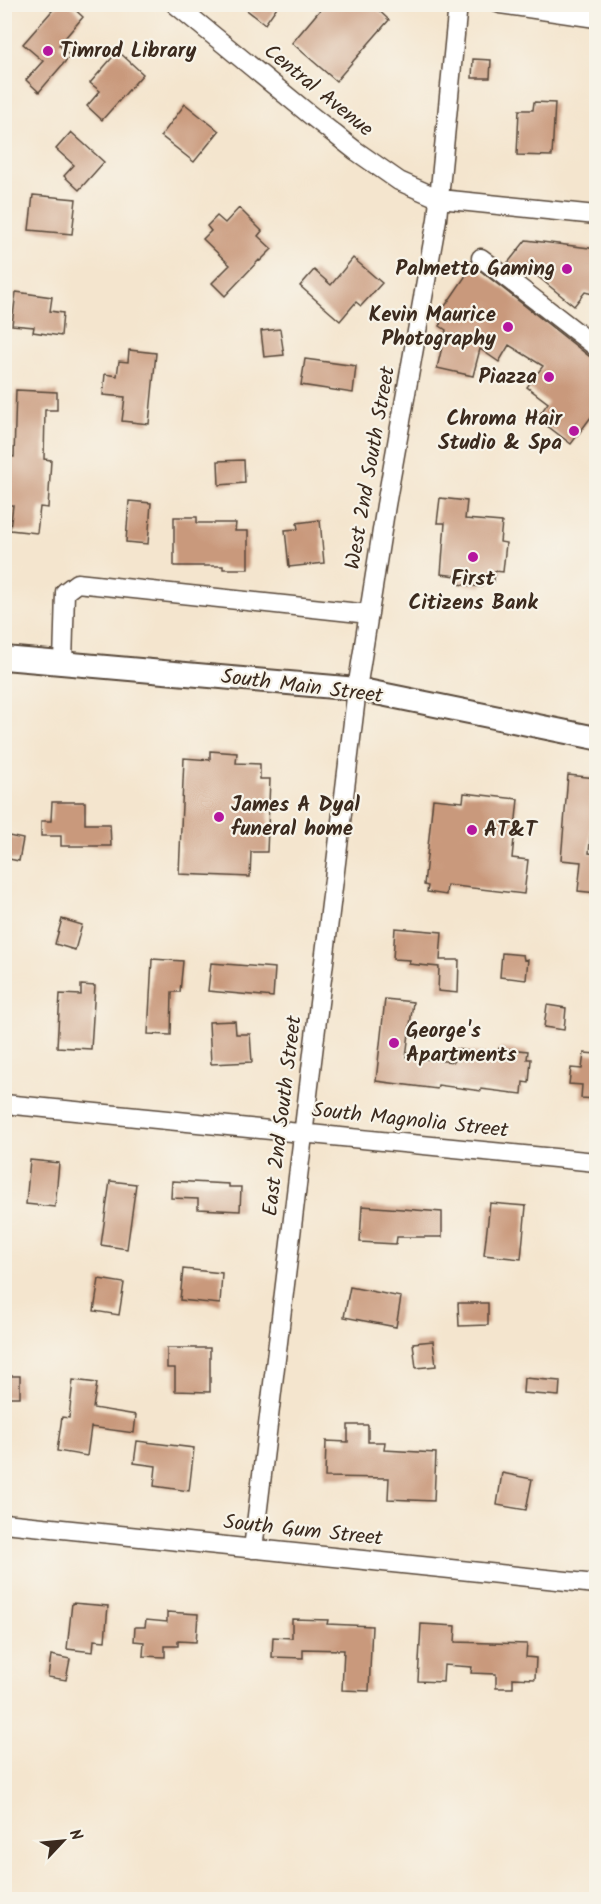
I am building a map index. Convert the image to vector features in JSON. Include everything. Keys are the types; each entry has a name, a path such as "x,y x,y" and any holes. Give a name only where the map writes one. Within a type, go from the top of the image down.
{"main road":[{"name":"South Main Street","path":"4,658 357,689 597,738"}],"street":[{"name":"Central Avenue","path":"175,4 356,151 399,181 440,200 597,215"},
{"name":"West 2nd South Street","path":"357,689 440,200 458,4"},
{"path":"500,4 597,18"},
{"path":"481,258 597,347"},
{"path":"63,663 65,592 77,583 369,614"},
{"name":"East 2nd South Street","path":"253,1549 357,689"},
{"name":"South Magnolia Street","path":"4,1104 597,1162"},
{"name":"South Gum Street","path":"4,1523 597,1584"}],"building":[{"name":"Timrod Library","path":"58,4 69,4 83,17 59,45 70,56 39,92 26,80 43,61 23,44"},
{"path":"239,4 279,4 265,24"},
{"path":"325,4 372,4 389,20 336,81 292,43"},
{"path":"118,51 143,74 102,120 87,106 100,91 90,83"},
{"path":"473,59 491,60 490,78 472,78"},
{"path":"534,102 555,103 552,156 517,155 519,110 533,110"},
{"path":"185,104 219,131 194,162 161,136"},
{"path":"71,132 104,162 79,190 64,176 74,165 56,149"},
{"path":"33,195 76,199 72,234 29,230"},
{"path":"239,208 262,231 258,236 272,249 225,296 212,283 230,265 203,239 211,231 207,226 217,216 225,223"},
{"path":"526,240 597,249 597,295 585,292 574,306 526,267 521,275 507,264"},
{"path":"353,258 382,283 361,306 356,302 340,321 300,286 314,270 331,285"},
{"path":"473,265 589,356 597,359 597,409 571,444 537,418 548,403 527,387 543,366 509,345 499,362 480,349 473,376 437,368 446,330 440,326 443,309"},
{"path":"16,292 52,297 50,311 63,313 61,336 33,332 34,327 12,325"},
{"path":"280,329 284,355 264,357 261,331"},
{"path":"129,350 156,353 149,424 122,421 125,397 103,395 105,374 117,376 119,361 128,362"},
{"path":"305,359 356,366 353,393 301,385"},
{"path":"16,390 57,392 57,410 45,410 44,459 51,460 48,508 40,507 37,533 10,530 13,505 4,505 4,456 14,457"},
{"path":"244,460 245,483 219,485 218,461"},
{"name":"First Citizens Bank","path":"440,498 467,501 465,519 502,522 500,542 506,543 503,572 495,571 494,581 483,580 482,587 457,584 457,576 441,574 445,523 437,523"},
{"path":"129,501 151,503 148,544 126,542"},
{"path":"174,517 197,517 197,523 236,523 235,531 248,531 248,569 223,569 223,566 174,566"},
{"path":"320,520 324,563 289,567 285,530 298,529 297,523"},
{"path":"210,751 237,753 236,763 260,764 260,779 270,779 267,852 251,852 250,877 179,874 184,758 210,760"},
{"path":"568,775 596,778 589,853 597,854 597,893 578,891 581,862 561,860"},
{"name":"AT&T","path":"464,793 518,799 512,858 528,860 524,894 447,885 446,895 427,892 428,886 424,885 433,799 463,802"},
{"path":"52,802 85,802 85,824 110,824 111,846 61,846 61,836 41,836 41,821 51,821"},
{"path":"4,835 23,839 19,861 4,858"},
{"path":"62,919 82,925 75,950 55,944"},
{"path":"395,928 442,932 440,960 459,960 458,993 438,991 439,967 409,964 410,960 393,959"},
{"path":"502,953 523,955 524,960 528,959 526,980 500,977"},
{"path":"152,959 183,961 180,992 172,992 171,1035 148,1034"},
{"path":"211,963 275,968 273,997 208,991"},
{"path":"81,985 95,986 91,1049 57,1047 60,994 81,995"},
{"path":"385,999 413,1002 406,1057 454,1062 456,1049 498,1056 499,1048 528,1051 527,1059 531,1059 529,1083 523,1082 522,1094 438,1085 437,1089 376,1081"},
{"path":"547,1005 566,1008 564,1030 544,1027"},
{"path":"235,1021 236,1034 250,1034 252,1062 211,1064 209,1022"},
{"path":"584,1053 597,1054 597,1099 581,1098 582,1085 569,1084 571,1068 582,1069"},
{"path":"30,1160 59,1163 55,1207 26,1204"},
{"path":"110,1181 136,1184 127,1249 101,1245"},
{"path":"172,1181 229,1184 229,1187 241,1187 240,1211 198,1209 198,1199 171,1198"},
{"path":"490,1203 526,1206 521,1259 484,1255"},
{"path":"362,1206 442,1212 442,1237 397,1237 396,1244 360,1242"},
{"path":"183,1269 222,1273 220,1304 180,1300"},
{"path":"99,1279 124,1283 119,1315 94,1311"},
{"path":"350,1287 401,1297 396,1327 344,1317"},
{"path":"458,1303 488,1303 488,1325 459,1326"},
{"path":"433,1341 436,1366 416,1368 413,1343"},
{"path":"167,1348 210,1348 210,1392 175,1391 175,1368 167,1368"},
{"path":"4,1376 20,1376 20,1397 4,1397"},
{"path":"524,1378 560,1381 559,1396 523,1393"},
{"path":"73,1380 97,1383 93,1408 136,1415 134,1433 91,1427 87,1456 57,1451 62,1417 69,1418"},
{"path":"348,1425 368,1425 368,1442 385,1442 384,1450 436,1453 434,1501 388,1499 389,1478 325,1477 326,1441 348,1442"},
{"path":"137,1441 194,1448 189,1491 154,1486 156,1466 134,1463"},
{"path":"502,1473 532,1479 526,1510 497,1505"},
{"path":"72,1603 108,1606 105,1641 94,1640 93,1652 67,1649"},
{"path":"167,1612 198,1614 196,1642 178,1641 178,1646 165,1646 165,1657 143,1656 144,1642 134,1641 135,1627 145,1627 146,1620 167,1622"},
{"path":"292,1619 328,1620 327,1624 372,1626 369,1691 342,1690 344,1650 303,1649 303,1658 272,1657 273,1637 292,1638"},
{"path":"421,1624 456,1626 455,1642 527,1644 526,1657 536,1658 535,1679 513,1678 513,1688 496,1688 496,1674 471,1673 472,1667 444,1665 443,1682 418,1681"},
{"path":"51,1655 70,1659 66,1680 48,1677"}],"place":[{"name":"Timrod Library","path":"48,51"},
{"name":"Palmetto Gaming","path":"567,269"},
{"name":"Kevin Maurice Photography","path":"508,327"},
{"name":"Piazza","path":"549,377"},
{"name":"Chroma Hair Studio & Spa","path":"574,431"},
{"name":"First Citizens Bank","path":"473,557"},
{"name":"James A Dyal funeral home","path":"219,817"},
{"name":"AT&T","path":"472,830"},
{"name":"George's Apartments","path":"394,1043"}]}
